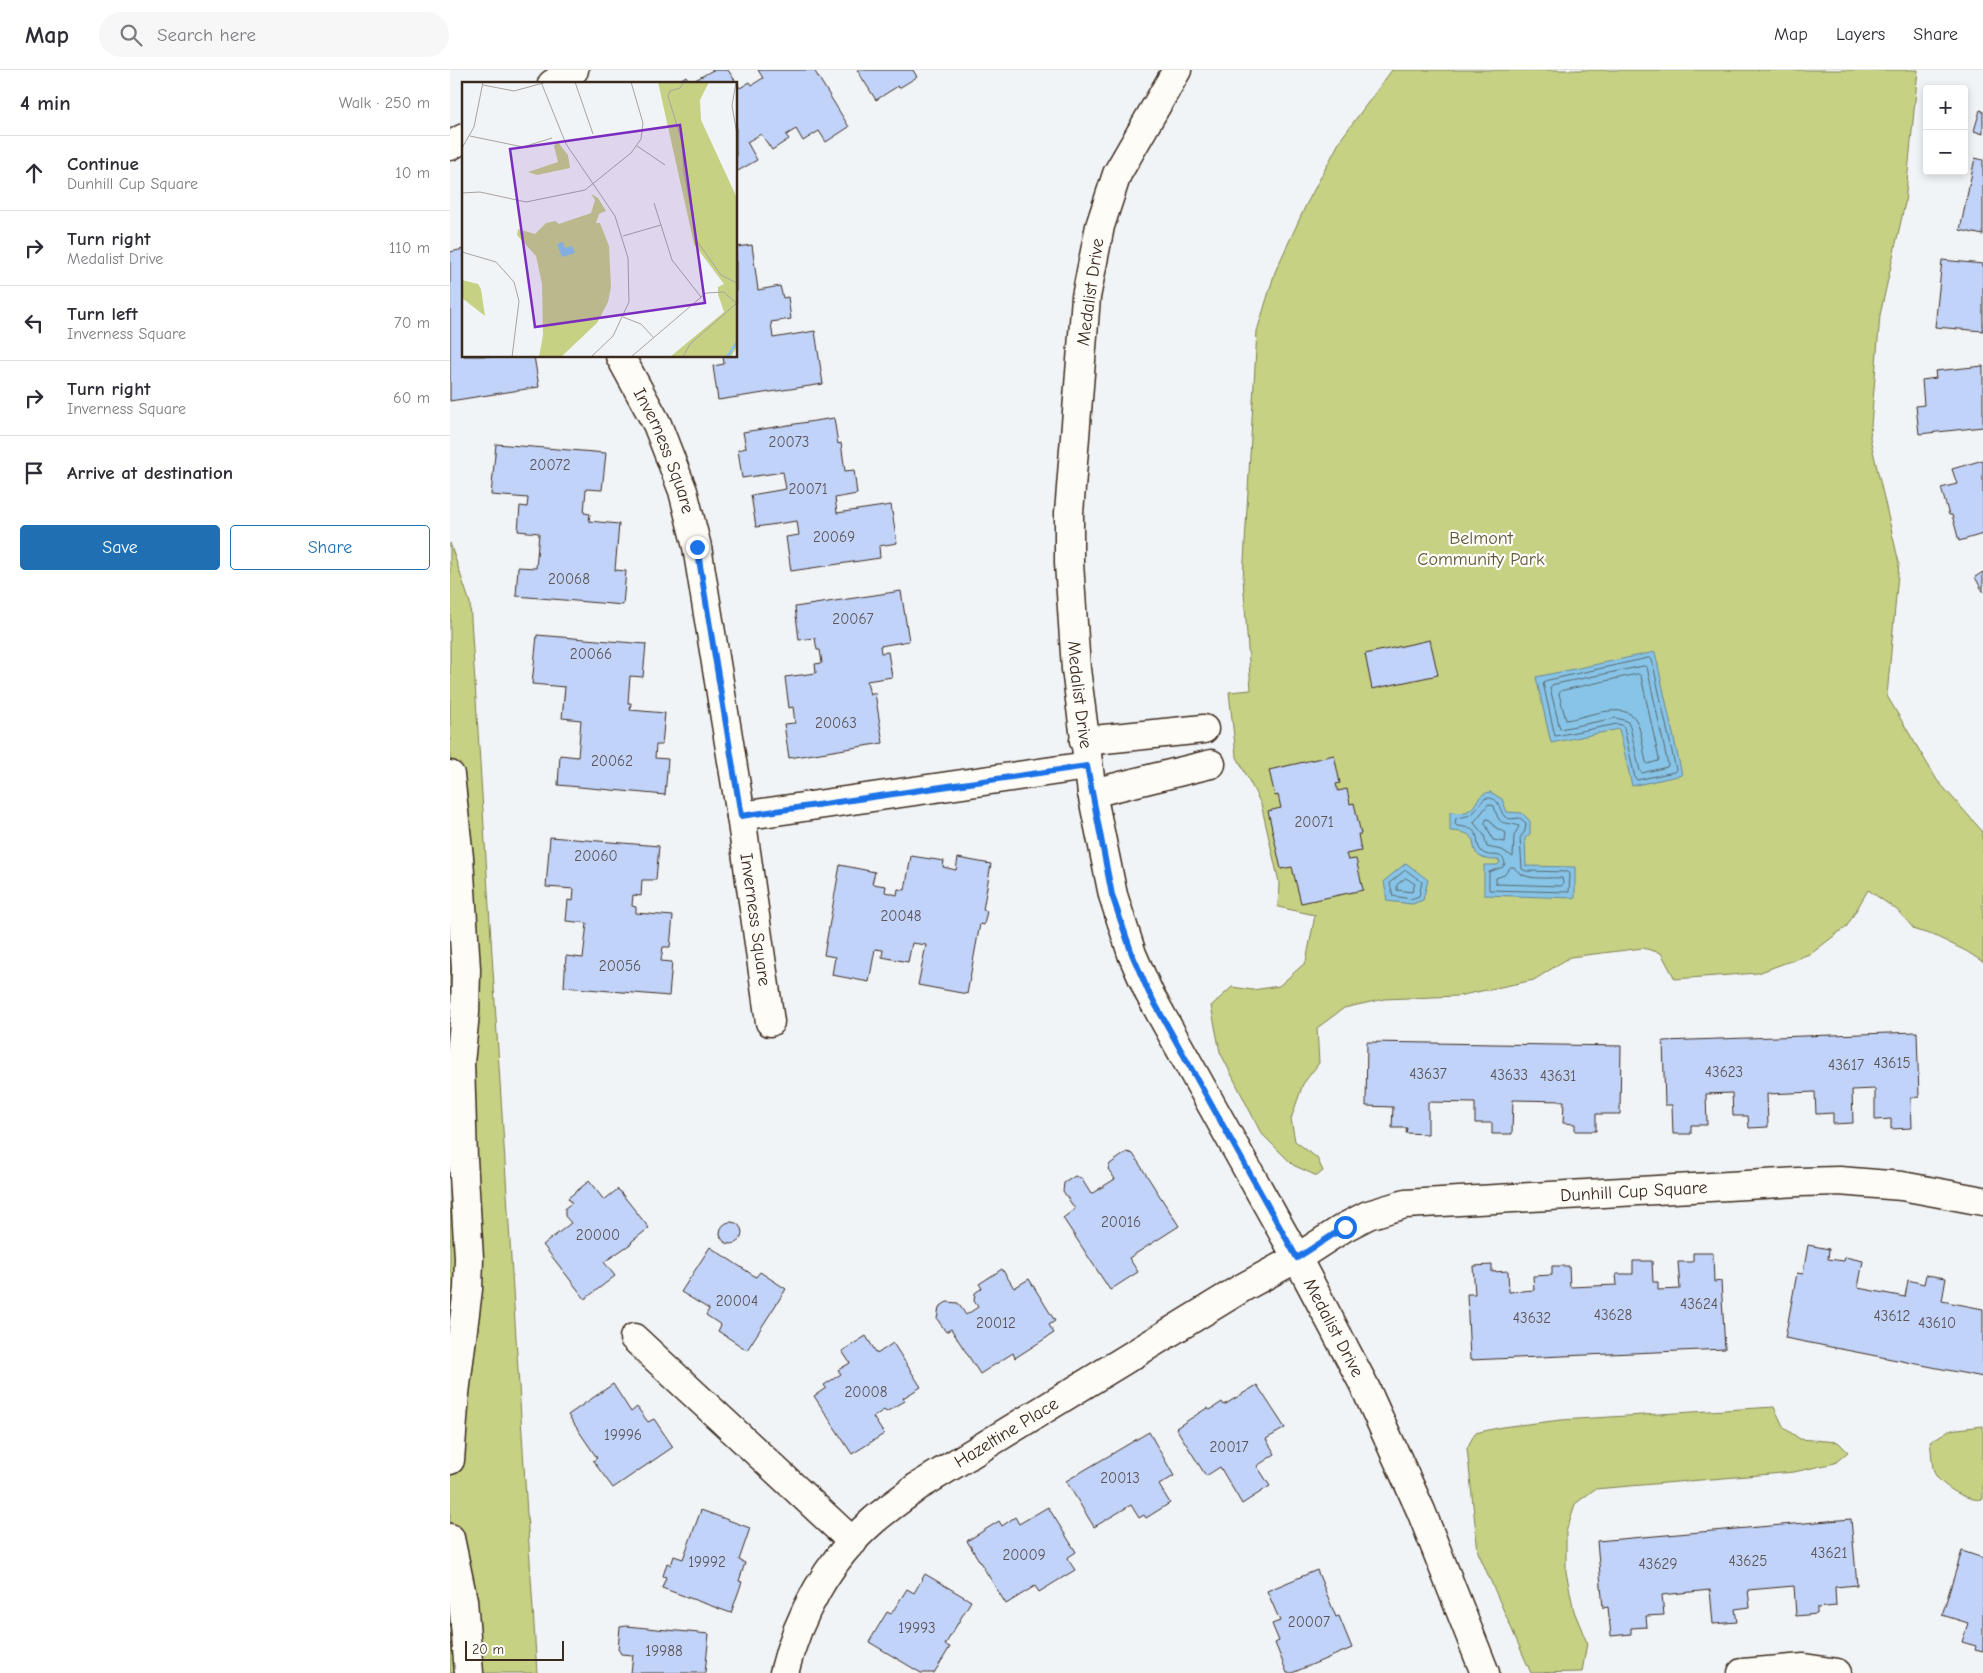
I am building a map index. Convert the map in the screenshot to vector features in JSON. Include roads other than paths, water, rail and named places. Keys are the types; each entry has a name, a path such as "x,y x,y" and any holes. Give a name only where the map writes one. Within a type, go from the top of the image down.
{"street":[{"path":"555,82 574,70"},
{"name":"Medalist Drive","path":"1177,70 1116,174 1100,226 1086,296 1069,513 1069,563 1076,669 1092,792 1112,895 1132,954 1149,993 1297,1258 1364,1385 1413,1493 1485,1673"},
{"path":"450,146 462,139"},
{"name":"Inverness Square","path":"621,358 657,424 683,491 697,547 741,816 770,1022"},
{"path":"741,816 1086,754 1204,728"},
{"path":"1092,792 1211,764"},
{"path":"450,775 459,858 466,969 466,1013 460,1062 469,1258 468,1289 458,1368 450,1460"},
{"name":"Dunhill Cup Square","path":"1297,1258 1368,1215 1406,1204 1799,1182 1839,1182 1902,1186 1983,1201"},
{"name":"Hazeltine Place","path":"784,1673 790,1650 810,1602 838,1558 874,1520 917,1487 1242,1288 1297,1258"},
{"path":"634,1338 853,1542"},
{"path":"450,1538 463,1600 469,1673"},
{"path":"1742,1673 1804,1668 1837,1673"}],"water":[{"path":"1655,652 1682,775 1632,786 1619,729 1551,743 1536,677"},
{"path":"1490,792 1502,799 1507,812 1522,813 1530,821 1530,834 1525,838 1526,866 1575,867 1575,898 1484,895 1484,865 1497,865 1500,863 1499,860 1483,858 1475,851 1472,838 1461,832 1450,831 1450,812 1461,813 1468,811 1479,798 1485,793"},
{"path":"1406,863 1428,880 1423,900 1412,904 1387,901 1384,881"}],"park label":[{"name":"Belmont Community Park","path":"1481,548"}]}
